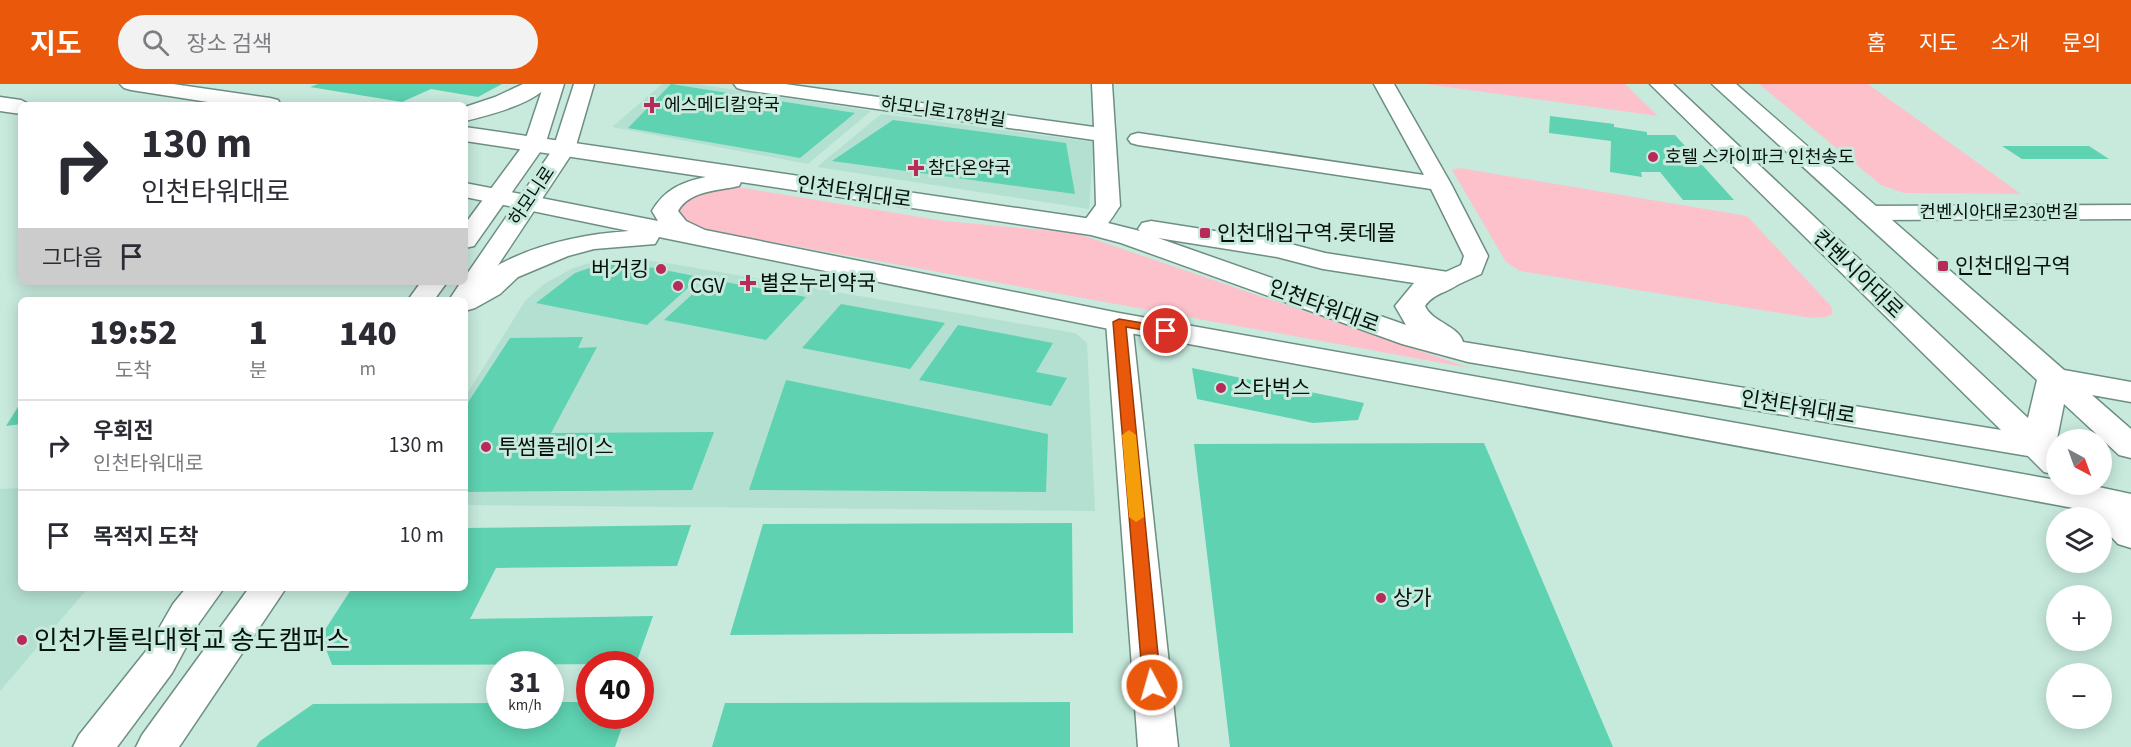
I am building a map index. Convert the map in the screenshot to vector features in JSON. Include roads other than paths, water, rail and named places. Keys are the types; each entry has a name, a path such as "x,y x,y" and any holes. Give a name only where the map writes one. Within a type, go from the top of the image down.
{"main road":[{"path":"131,84 250,102"},
{"path":"468,113 496,106 522,95 538,84"},
{"name":"컨벤시아대로","path":"1661,84 2046,454"},
{"path":"1723,84 2131,447"},
{"path":"0,104 18,107"},
{"name":"인천타워대로","path":"468,134 1092,227 1130,237 1413,338 1468,353 2046,455"},
{"path":"699,237 673,225 665,211 668,204 690,190 723,182 753,180 795,183"},
{"name":"인천타워대로","path":"468,191 1119,322 2046,484"},
{"path":"1092,227 1147,228 1279,249 1323,261 1448,280"},
{"path":"468,299 490,288 508,271 558,250 594,241 699,237"},
{"path":"1392,271 1415,284 1417,294"},
{"path":"1448,280 1425,287 1417,294 1410,306 1416,319 1468,353"},
{"path":"2049,429 2053,378"},
{"path":"2053,378 2131,392"},
{"path":"2090,495 2131,535"},
{"name":"인천타워대로","path":"2098,495 2131,506"}],"street":[{"name":"하모니로","path":"468,237 534,145 554,84"},
{"name":"하모니로","path":"467,297 564,149 584,84"},
{"name":"하모니로178번길","path":"744,84 1106,135"},
{"path":"1092,227 1108,206 1102,84"},
{"path":"1384,84 1440,184 1476,256 1472,269 1448,280"},
{"path":"1138,140 1440,184"},
{"name":"컨벤시아대로230번길","path":"1867,213 2131,212"},
{"path":"1119,322 1158,747"},
{"path":"93,747 159,662 186,614 204,591"},
{"path":"156,747 266,591"}],"place":[{"name":"에스메디칼약국","path":"652,105"},
{"name":"호텔 스카이파크 인천송도","path":"1653,157"},
{"name":"참다온약국","path":"916,168"},
{"name":"인천대입구역.롯데몰","path":"1205,233"},
{"name":"인천대입구역","path":"1943,266"},
{"name":"버거킹","path":"661,269"},
{"name":"별온누리약국","path":"748,283"},
{"name":"CGV","path":"678,286"},
{"name":"스타벅스","path":"1221,388"},
{"name":"투썸플레이스","path":"486,447"},
{"name":"상가","path":"1381,598"},
{"name":"인천가톨릭대학교 송도캠퍼스","path":"22,640"}]}
